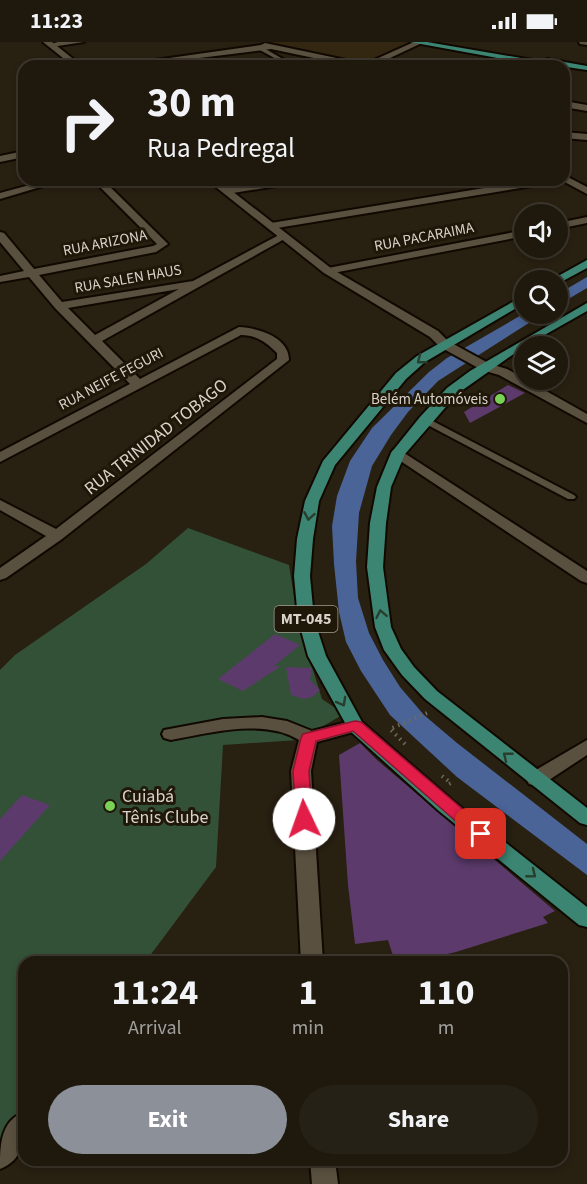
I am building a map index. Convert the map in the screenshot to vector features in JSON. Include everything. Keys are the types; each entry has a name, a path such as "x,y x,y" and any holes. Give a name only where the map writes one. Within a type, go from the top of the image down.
{"main road":[{"path":"416,42 529,60"},
{"path":"447,42 540,60"},
{"path":"473,47 529,60"},
{"path":"456,49 510,60"},
{"path":"570,66 587,69"},
{"path":"570,66 587,69"},
{"path":"570,69 587,69"},
{"path":"568,273 587,262"},
{"name":"MT-045","path":"514,304 420,359 401,376 328,464 312,501 305,539 302,576 306,619 317,656 355,726 446,806 587,918"},
{"path":"587,306 490,363 452,391 398,453 384,487 378,523 375,567 379,608 386,634 393,650 408,671 431,695 587,818"}],"street":[{"path":"49,44 80,42"},
{"path":"252,42 338,60"},
{"path":"378,60 416,42"},
{"path":"49,44 70,60"},
{"path":"165,60 274,46"},
{"path":"570,105 587,108"},
{"path":"570,136 587,137"},
{"path":"0,159 18,155"},
{"path":"570,181 587,191"},
{"path":"0,196 37,186"},
{"name":"RUA ARIZONA","path":"33,273 156,249 163,244 104,186"},
{"path":"220,186 328,271 587,419"},
{"path":"227,191 258,186"},
{"path":"271,226 514,186"},
{"path":"568,224 587,220"},
{"name":"RUA PACARAIMA","path":"328,271 514,234"},
{"path":"0,235 59,306 137,383"},
{"name":"RUA SALEN HAUS","path":"95,340 283,237"},
{"path":"0,279 33,273"},
{"name":"RUA SALEN HAUS","path":"59,306 202,282"},
{"name":"RUA NEIFE FEGURI","path":"0,458 137,383 239,331"},
{"name":"RUA TRINIDAD TOBAGO","path":"0,575 57,536 191,434 283,360 283,352 264,334 239,331"},
{"path":"398,453 587,578"},
{"path":"0,504 57,536"},
{"path":"171,734 222,726 285,724 301,730 309,738"},
{"path":"309,738 355,726"},
{"path":"309,738 301,771 312,956"},
{"path":"536,779 587,746"},
{"path":"0,1157 18,1132"},
{"path":"323,1166 324,1184"}],"lane":[{"path":"260,48 282,60"},
{"path":"425,420 571,497"}],"path":[{"path":"395,727 431,711"}],"shaded area":[{"path":"264,42 410,43 374,60 347,60"}],"green space":[{"name":"Cuiabá Tênis Clube","path":"188,528 289,565 298,622 322,699 344,714 299,740 223,745 216,867 150,956 18,956 18,1127 0,1152 0,670 15,655 146,564"}],"water":[{"path":"587,277 587,288 568,299 568,288"},
{"path":"514,319 514,324 527,324 438,381 408,412 391,435 372,466 359,513 356,561 358,598 369,633 400,687 424,715 457,743 587,844 587,875 457,777 390,715 361,671 346,642 339,612 334,564 332,526 337,496 350,461 372,428 429,372 447,358"}],"building":[{"name":"Belém Automóveis","path":"508,385 514,390 525,393 470,423 464,412"},
{"path":"275,634 300,645 274,666 281,666 243,691 218,679"},
{"path":"286,667 312,668 310,680 320,690 312,697 304,699 291,695"},
{"path":"360,743 555,911 543,917 548,923 439,956 393,956 388,940 355,944 348,885 339,755"},
{"path":"22,795 50,805 0,861 0,819"}],"place":[{"name":"Belém Automóveis","path":"500,399"},
{"name":"Cuiabá Tênis Clube","path":"110,806"}],"route":[{"path":"304,819 301,771 309,738 355,726 481,834"}]}
